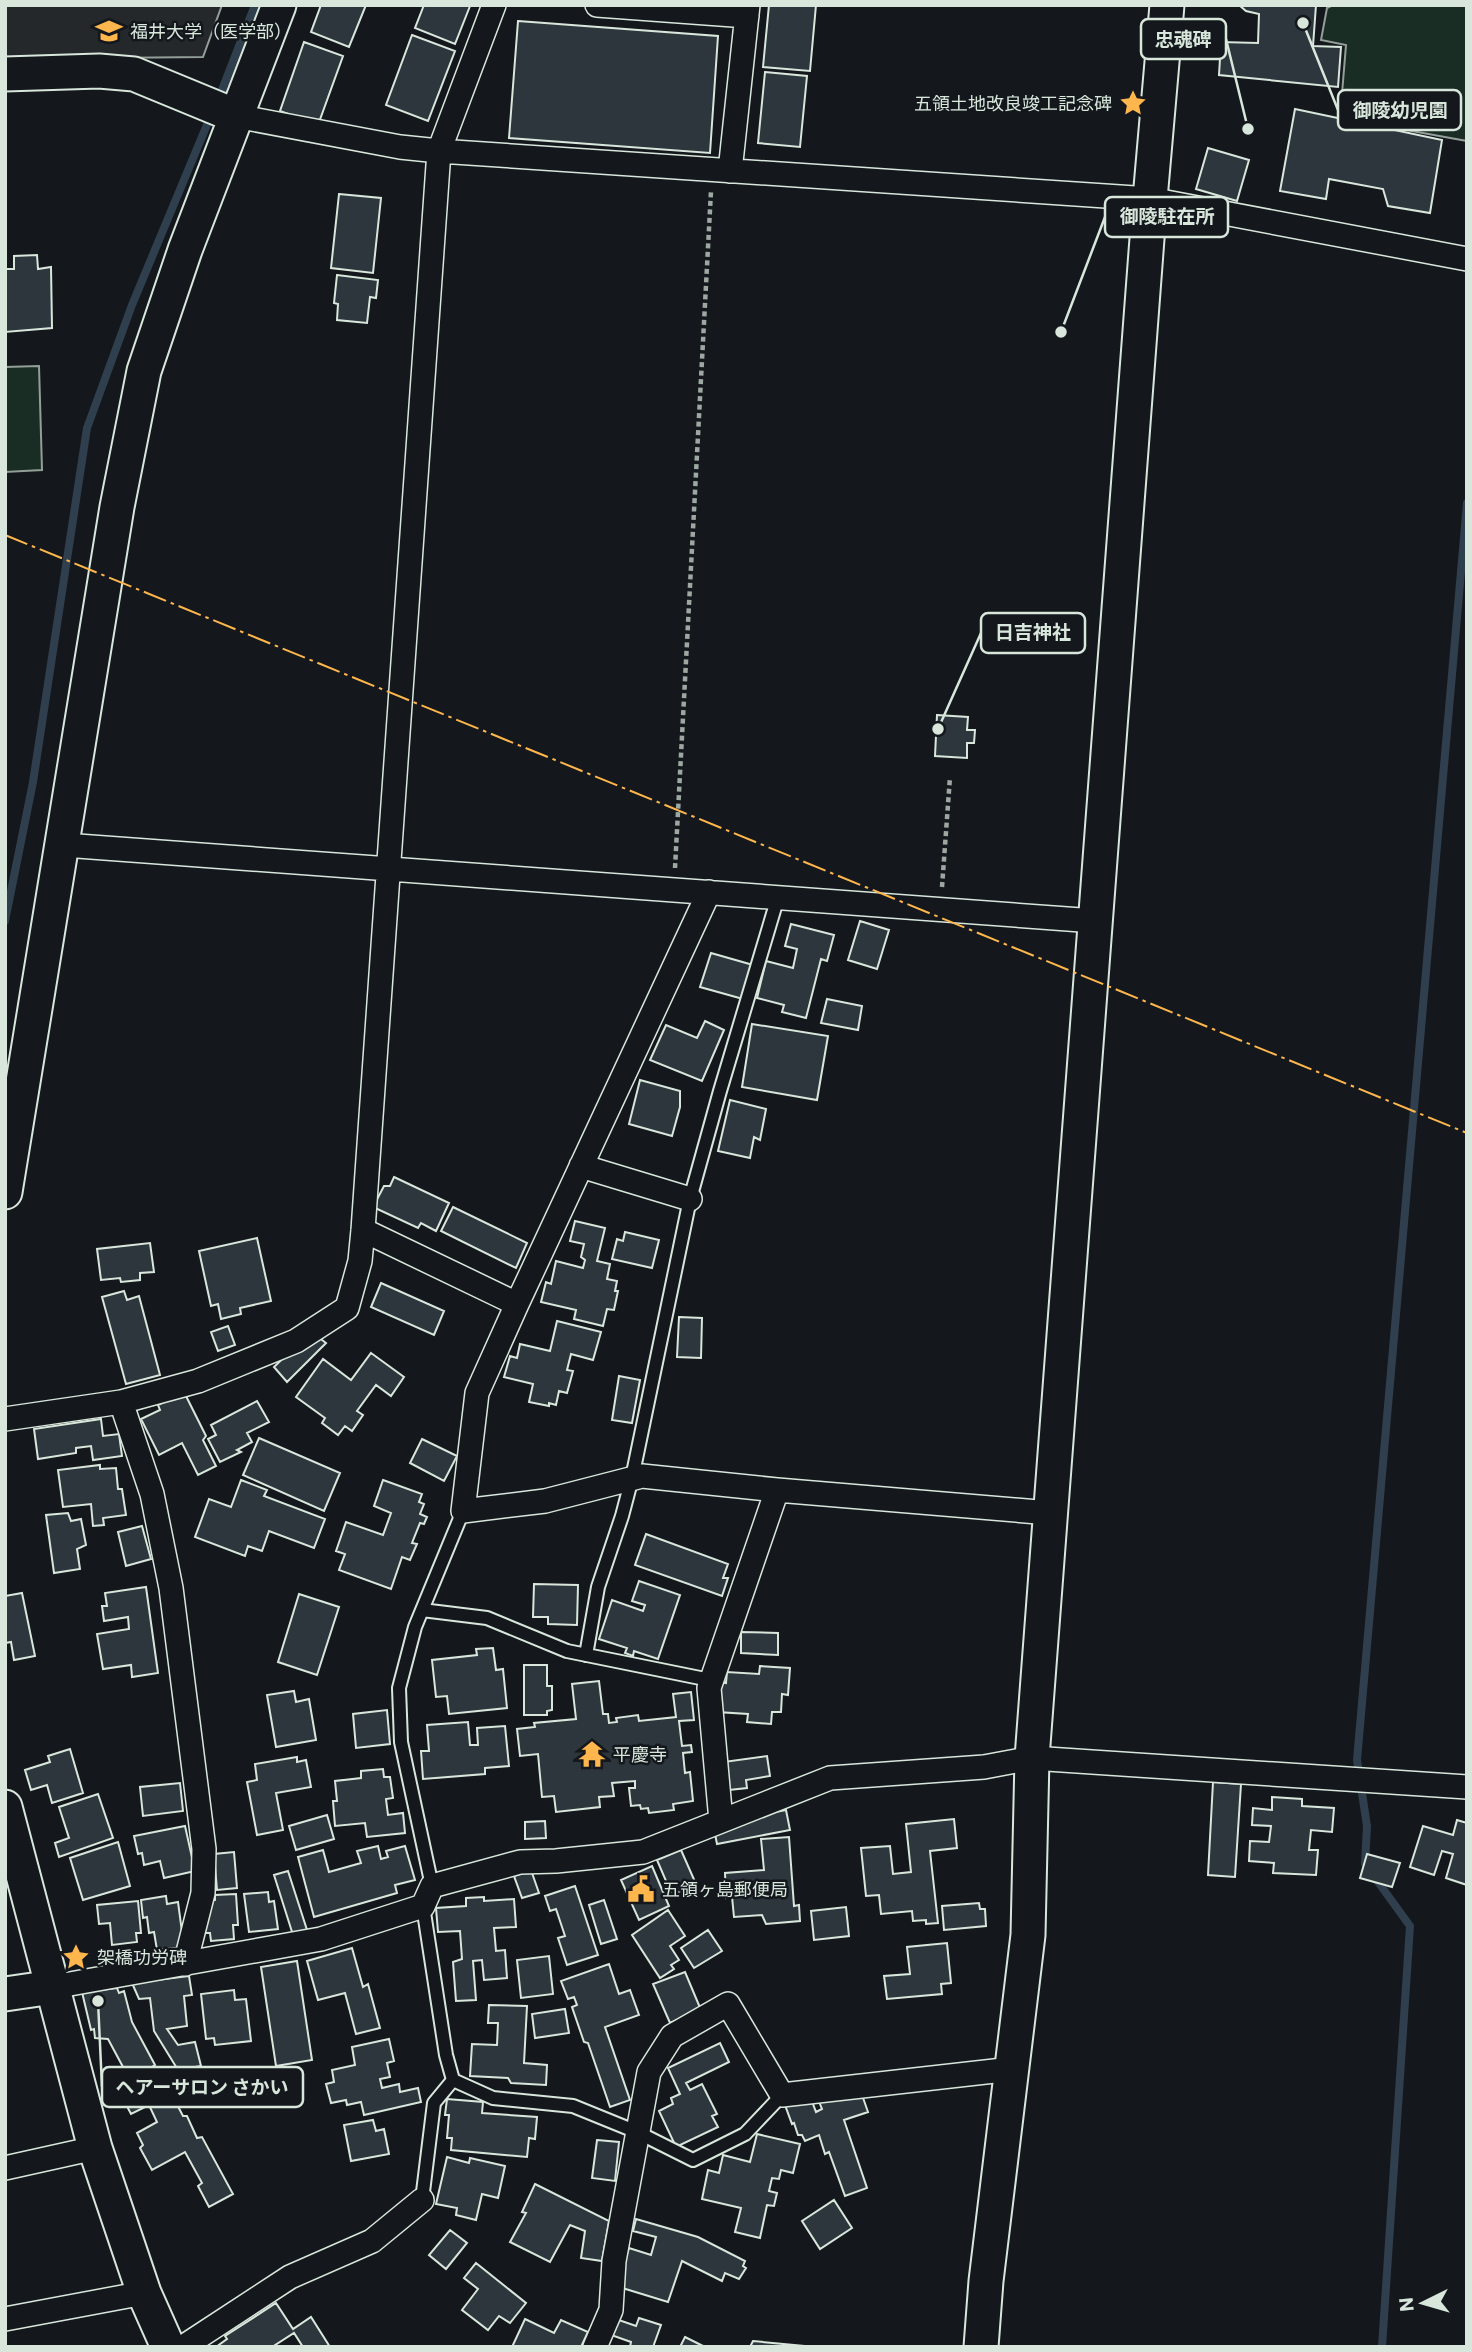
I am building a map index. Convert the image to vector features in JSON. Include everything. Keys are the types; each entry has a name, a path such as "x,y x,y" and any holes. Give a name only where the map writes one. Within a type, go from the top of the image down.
{"street":[{"path":"5,1192 64,845 117,507 144,370 185,250 279,5"},
{"path":"5,1419 121,1402 198,1381 296,1341 347,1308 360,1261 363,1230 439,151 494,5"},
{"path":"597,5 747,11 721,171"},
{"path":"981,2347 986,2281 1028,1935 1032,1758 1167,5"},
{"path":"5,74 99,71 134,74 236,116 400,147 1150,199 1467,259"},
{"path":"64,845 1095,921"},
{"path":"709,892 477,1393 463,1511 544,1501 642,1476 1050,1513"},
{"path":"581,1166 690,1199"},
{"path":"363,1230 517,1304"},
{"path":"121,1402 152,1494 171,1588 204,1849 203,1893 185,1964"},
{"path":"721,1821 710,1680 776,1490"},
{"path":"5,1994 321,1939 520,1862 643,1852 830,1778 984,1767 1032,1758 1467,1787"},
{"path":"5,1807 95,2147 144,2293 168,2347"},
{"path":"594,2347 611,2310 614,2261 649,2072 672,2036 728,2004 782,2095 1012,2069"},
{"path":"5,2168 95,2147"},
{"path":"183,2347 290,2277 372,2241 422,2200"},
{"path":"5,2319 144,2293"}],"lane":[{"path":"586,1655 598,1587 632,1478 690,1199 778,897"},
{"path":"453,2080 446,2055 428,1896 401,1742 399,1688 415,1627 463,1511"},
{"path":"422,1610 487,1618 567,1651 710,1680"},
{"path":"453,2080 493,2098 573,2106 637,2132 693,2160 745,2134 782,2095"},
{"path":"422,2200 434,2103 453,2080"}],"path":[{"path":"673,890 721,171"},
{"path":"941,909 950,777"}],"green space":[{"path":"1333,5 1467,5 1467,141 1340,118 1346,45 1321,40 1327,8"},
{"path":"39,366 42,470 5,472 5,367"}],"shaded area":[{"name":"福井大学（医学部）","path":"5,5 222,5 203,57 5,59"}],"building":[{"path":"321,5 366,5 349,47 311,32"},
{"path":"424,5 470,6 455,44 415,28"},
{"path":"769,5 816,5 810,71 763,67"},
{"path":"1239,5 1316,5 1313,46 1341,47 1338,87 1219,75 1221,42 1258,43 1259,14 1246,11"},
{"path":"518,21 718,36 710,153 509,138"},
{"path":"412,35 455,51 428,121 386,105"},
{"path":"304,42 343,56 318,125 280,111"},
{"path":"765,72 807,76 800,147 758,143"},
{"path":"1295,109 1442,140 1430,213 1388,206 1383,189 1329,179 1326,199 1280,191"},
{"path":"1208,148 1249,160 1237,201 1196,189"},
{"path":"339,194 381,198 373,273 331,268"},
{"path":"37,255 38,269 51,267 52,328 5,332 5,269 14,269 14,256"},
{"path":"337,275 378,280 376,298 370,297 367,323 337,320 338,304 334,303"},
{"path":"937,715 968,717 967,730 975,730 974,743 967,743 967,758 935,756"},
{"path":"860,921 889,930 877,969 848,960"},
{"path":"791,924 834,935 827,961 821,959 806,1018 782,1012 784,1005 757,998 766,961 793,968 797,949 785,946"},
{"path":"711,953 753,965 743,999 700,987"},
{"path":"827,999 862,1006 858,1030 821,1023"},
{"path":"705,1021 724,1030 702,1081 650,1060 666,1025 697,1038"},
{"path":"752,1024 828,1036 817,1100 742,1087"},
{"path":"640,1080 680,1091 680,1107 672,1136 629,1124"},
{"path":"730,1100 766,1109 760,1140 754,1137 750,1158 718,1151"},
{"path":"394,1177 449,1203 436,1231 421,1223 418,1228 373,1207 384,1186 390,1186"},
{"path":"453,1207 527,1243 516,1268 441,1231"},
{"path":"575,1221 605,1228 597,1261 610,1264 607,1279 617,1281 615,1291 618,1291 614,1310 607,1309 603,1326 574,1319 576,1310 541,1302 546,1282 551,1284 556,1261 583,1268 585,1260 581,1257 584,1244 570,1241"},
{"path":"625,1232 659,1240 652,1268 612,1259 617,1239 623,1241"},
{"path":"257,1238 271,1301 240,1308 241,1314 221,1319 218,1304 211,1306 199,1251"},
{"path":"150,1243 154,1272 140,1273 140,1280 101,1280 97,1249"},
{"path":"381,1283 444,1311 434,1335 371,1307"},
{"path":"124,1291 127,1300 139,1296 160,1375 126,1384 102,1297"},
{"path":"679,1317 702,1318 701,1358 677,1357"},
{"path":"557,1321 601,1332 593,1360 571,1354 567,1370 573,1371 567,1393 559,1391 556,1405 529,1402 533,1384 504,1377 510,1356 517,1358 520,1344 550,1351"},
{"path":"228,1326 235,1345 218,1351 211,1332"},
{"path":"317,1336 326,1343 287,1382 274,1367 303,1339"},
{"path":"371,1353 404,1377 391,1396 376,1385 357,1411 363,1415 352,1431 345,1426 338,1435 322,1423 325,1418 296,1397 323,1359 351,1380"},
{"path":"619,1376 640,1380 632,1423 612,1420"},
{"path":"184,1392 206,1436 203,1440 216,1466 198,1475 182,1443 159,1455 141,1419 160,1410 158,1405"},
{"path":"257,1401 269,1422 247,1433 252,1442 237,1450 241,1452 220,1462 208,1439 216,1435 211,1425"},
{"path":"101,1419 103,1436 119,1434 122,1456 93,1460 91,1446 76,1448 76,1453 38,1459 34,1429"},
{"path":"259,1438 340,1473 324,1511 243,1475"},
{"path":"422,1439 457,1456 444,1481 410,1463"},
{"path":"100,1465 100,1469 116,1468 118,1489 122,1489 126,1515 103,1518 104,1525 93,1526 91,1504 63,1507 58,1470"},
{"path":"241,1480 267,1490 264,1496 325,1519 314,1548 269,1531 262,1551 248,1546 245,1556 195,1537 209,1499 231,1507"},
{"path":"383,1480 422,1494 419,1502 424,1504 420,1514 427,1517 424,1524 420,1523 412,1543 417,1544 410,1560 402,1557 391,1589 339,1570 345,1554 336,1551 346,1522 383,1535 391,1513 374,1506"},
{"path":"68,1513 71,1521 81,1519 86,1545 77,1549 80,1569 54,1573 46,1515"},
{"path":"142,1526 151,1559 126,1566 118,1532"},
{"path":"646,1534 728,1564 723,1578 728,1578 722,1596 635,1565"},
{"path":"639,1581 680,1595 658,1659 634,1651 633,1656 625,1653 627,1648 599,1639 612,1600 643,1611 645,1605 632,1601"},
{"path":"534,1584 578,1585 577,1625 548,1624 548,1617 533,1617"},
{"path":"146,1587 158,1673 132,1677 131,1665 103,1669 97,1634 129,1629 128,1617 104,1621 102,1606 107,1606 105,1593"},
{"path":"22,1593 35,1656 14,1660 11,1642 5,1643 5,1596"},
{"path":"299,1594 339,1607 317,1675 278,1662"},
{"path":"741,1632 778,1633 778,1655 741,1653"},
{"path":"493,1648 496,1670 503,1669 507,1708 449,1714 447,1696 436,1697 432,1660 477,1655 476,1649"},
{"path":"524,1665 547,1665 547,1686 552,1686 552,1710 547,1711 547,1715 524,1715"},
{"path":"760,1666 790,1668 788,1695 782,1694 781,1712 772,1712 771,1724 747,1722 748,1714 717,1712 719,1682 726,1683 727,1672 759,1674"},
{"path":"599,1681 603,1714 608,1714 609,1723 617,1722 616,1718 638,1715 639,1721 676,1717 673,1694 691,1692 694,1720 679,1721 682,1746 691,1745 692,1752 683,1753 685,1773 690,1772 693,1801 673,1804 674,1810 649,1813 648,1808 631,1806 629,1788 635,1788 635,1781 612,1783 614,1796 599,1797 600,1807 556,1812 554,1796 542,1797 538,1754 520,1756 517,1729 535,1727 534,1723 576,1719 572,1684"},
{"path":"294,1691 296,1702 309,1699 316,1740 276,1747 267,1695"},
{"path":"387,1710 390,1744 356,1748 353,1714"},
{"path":"468,1722 470,1745 478,1745 477,1728 505,1726 509,1766 485,1768 485,1774 423,1779 421,1751 429,1751 427,1725"},
{"path":"70,1749 83,1793 52,1803 47,1785 31,1790 25,1770 50,1762 48,1756"},
{"path":"767,1756 770,1776 746,1780 747,1788 720,1791 716,1763"},
{"path":"297,1757 297,1762 306,1760 311,1787 276,1793 283,1830 257,1835 247,1782 257,1780 255,1764"},
{"path":"383,1769 384,1777 390,1777 393,1798 386,1799 388,1815 403,1813 405,1833 367,1837 365,1823 335,1826 335,1781 361,1778 361,1771"},
{"path":"1213,1782 1241,1784 1235,1877 1208,1875"},
{"path":"180,1783 183,1811 143,1816 140,1787"},
{"path":"98,1794 113,1838 59,1857 55,1843 69,1838 59,1807"},
{"path":"1272,1797 1302,1799 1302,1806 1334,1808 1332,1832 1311,1830 1309,1850 1318,1850 1316,1875 1273,1873 1274,1863 1249,1861 1250,1841 1269,1842 1271,1826 1252,1825 1253,1808 1272,1810"},
{"path":"786,1810 790,1830 717,1844 713,1824"},
{"path":"327,1815 334,1839 296,1850 289,1826"},
{"path":"954,1819 957,1848 930,1851 938,1923 913,1921 912,1911 881,1914 879,1895 866,1896 861,1848 890,1846 893,1874 911,1872 906,1824"},
{"path":"1457,1820 1467,1823 1467,1885 1446,1878 1453,1854 1442,1851 1434,1875 1410,1867 1423,1826 1453,1835"},
{"path":"545,1821 546,1838 525,1839 525,1822"},
{"path":"185,1826 195,1871 164,1878 160,1861 144,1865 134,1836"},
{"path":"789,1837 794,1906 799,1905 800,1921 766,1924 762,1915 734,1917 732,1897 726,1898 725,1873 764,1870 761,1839"},
{"path":"118,1842 130,1886 83,1900 70,1858"},
{"path":"378,1846 381,1859 388,1857 386,1851 405,1846 415,1880 395,1885 397,1893 314,1917 298,1857 323,1850 329,1872 361,1863 357,1851"},
{"path":"681,1850 696,1884 672,1895 657,1860"},
{"path":"234,1852 237,1888 217,1890 214,1854"},
{"path":"1367,1854 1400,1863 1392,1887 1360,1878"},
{"path":"652,1866 669,1906 639,1920 621,1880"},
{"path":"531,1870 539,1893 522,1898 514,1876"},
{"path":"288,1871 307,1930 293,1935 274,1875"},
{"path":"575,1886 598,1955 567,1965 558,1938 565,1936 556,1909 550,1911 545,1896"},
{"path":"268,1892 269,1902 274,1901 278,1929 249,1932 244,1894"},
{"path":"236,1894 238,1925 233,1925 234,1939 211,1941 210,1933 204,1933 209,1901 215,1900 215,1895"},
{"path":"166,1896 167,1904 178,1902 184,1947 157,1950 154,1932 149,1933 147,1917 143,1918 141,1900"},
{"path":"484,1897 484,1901 514,1899 516,1927 494,1928 496,1951 505,1950 507,1978 484,1980 482,1960 473,1961 476,2000 456,2001 453,1962 462,1959 460,1931 438,1932 436,1908 466,1906 466,1898"},
{"path":"604,1900 617,1939 601,1944 589,1905"},
{"path":"138,1901 141,1933 136,1933 137,1942 112,1945 110,1923 99,1924 97,1905"},
{"path":"979,1903 980,1909 985,1909 986,1926 944,1930 942,1906"},
{"path":"846,1907 849,1936 814,1940 811,1911"},
{"path":"668,1910 685,1936 670,1946 679,1960 671,1965 674,1969 660,1978 632,1935"},
{"path":"708,1930 722,1951 694,1968 681,1948"},
{"path":"947,1943 951,1983 941,1984 942,1994 887,1999 884,1976 910,1974 907,1947"},
{"path":"352,1948 363,1987 368,1984 380,2028 356,2034 345,1993 318,2000 307,1961"},
{"path":"549,1956 553,1994 521,1998 517,1960"},
{"path":"297,1961 312,2060 276,2066 261,1967"},
{"path":"609,1964 619,1994 630,1990 639,2015 605,2027 630,2100 610,2107 588,2043 584,2042 572,2007 577,2005 574,1997 568,1999 561,1981"},
{"path":"685,1972 701,2010 670,2023 653,1984"},
{"path":"189,1976 192,1995 184,1996 187,2026 167,2029 178,2045 195,2042 201,2066 178,2070 154,2031 150,1998 139,1999 132,1983"},
{"path":"117,1988 119,1993 124,1991 132,2022 155,2065 130,2080 108,2039 95,2038 82,1992"},
{"path":"234,1990 235,2000 246,1999 251,2041 215,2045 214,2038 206,2039 201,1994"},
{"path":"489,2005 527,2006 524,2063 547,2065 546,2085 511,2083 508,2078 470,2076 472,2044 497,2045 498,2023 488,2023"},
{"path":"565,2009 569,2033 535,2038 532,2014"},
{"path":"389,2039 394,2061 387,2063 390,2077 380,2079 382,2088 399,2084 400,2092 418,2088 421,2102 364,2115 361,2102 347,2105 346,2100 331,2103 326,2084 334,2082 332,2070 355,2065 352,2047"},
{"path":"720,2043 729,2062 686,2083 690,2090 702,2084 717,2114 712,2116 718,2127 676,2147 659,2111 673,2104 671,2098 680,2094 668,2068"},
{"path":"160,2072 183,2116 187,2116 197,2138 202,2137 233,2194 209,2207 198,2186 202,2183 185,2152 152,2170 140,2148 143,2145 137,2133 157,2122 149,2105 131,2114 120,2093"},
{"path":"861,2092 868,2112 844,2120 867,2188 845,2196 829,2152 825,2154 819,2135 805,2141 802,2135 798,2135 785,2105 810,2096 816,2112 822,2109 818,2099"},
{"path":"447,2099 483,2102 482,2113 537,2117 535,2139 529,2138 527,2157 451,2150 452,2138 447,2138 449,2115 445,2115"},
{"path":"373,2120 376,2131 384,2129 389,2154 351,2161 344,2125"},
{"path":"757,2134 800,2144 793,2173 781,2170 779,2179 772,2178 769,2191 777,2193 774,2206 767,2205 760,2238 735,2232 741,2208 702,2199 708,2170 719,2173 723,2155 750,2162"},
{"path":"597,2140 619,2142 615,2181 592,2178"},
{"path":"447,2157 469,2163 470,2158 505,2166 498,2198 482,2194 476,2220 456,2215 457,2208 436,2204"},
{"path":"535,2184 609,2221 602,2261 581,2258 585,2231 570,2225 550,2262 510,2242 526,2213 522,2212"},
{"path":"834,2200 852,2228 820,2249 802,2221"},
{"path":"636,2219 698,2237 745,2261 743,2266 746,2268 739,2279 725,2273 722,2281 682,2261 668,2302 616,2286 629,2248 651,2255 656,2237 633,2231"},
{"path":"450,2230 467,2243 446,2269 429,2255"},
{"path":"476,2263 526,2303 510,2323 499,2316 488,2330 462,2310 478,2289 464,2278"},
{"path":"276,2303 293,2329 311,2317 330,2347 303,2347 294,2333 272,2347 216,2347 227,2339 225,2336"},
{"path":"639,2318 661,2325 653,2347 630,2347 631,2342 611,2335 616,2319 636,2326"},
{"path":"525,2319 554,2333 561,2320 588,2332 581,2347 512,2347"},
{"path":"685,2337 705,2347 680,2347"},
{"path":"753,2341 804,2346 804,2347 750,2347"}],"waterway":[{"path":"218,100 255,5"},
{"path":"5,921 33,782 87,428 132,305 211,115"},
{"path":"1382,2347 1410,1926 1365,1864 1367,1826 1357,1760 1467,503"}],"power":[{"path":"5,535 1467,1133"}],"place":[{"name":"御陵幼児園","path":"1303,23"},
{"name":"福井大学（医学部）","path":"109,31"},
{"name":"五領土地改良竣工記念碑","path":"1133,103"},
{"name":"忠魂碑","path":"1248,129"},
{"name":"御陵駐在所","path":"1061,332"},
{"name":"日吉神社","path":"938,729"},
{"name":"平慶寺","path":"592,1754"},
{"name":"五領ヶ島郵便局","path":"641,1889"},
{"name":"架橋功労碑","path":"76,1957"},
{"name":"ヘアーサロン さかい","path":"98,2001"}]}
